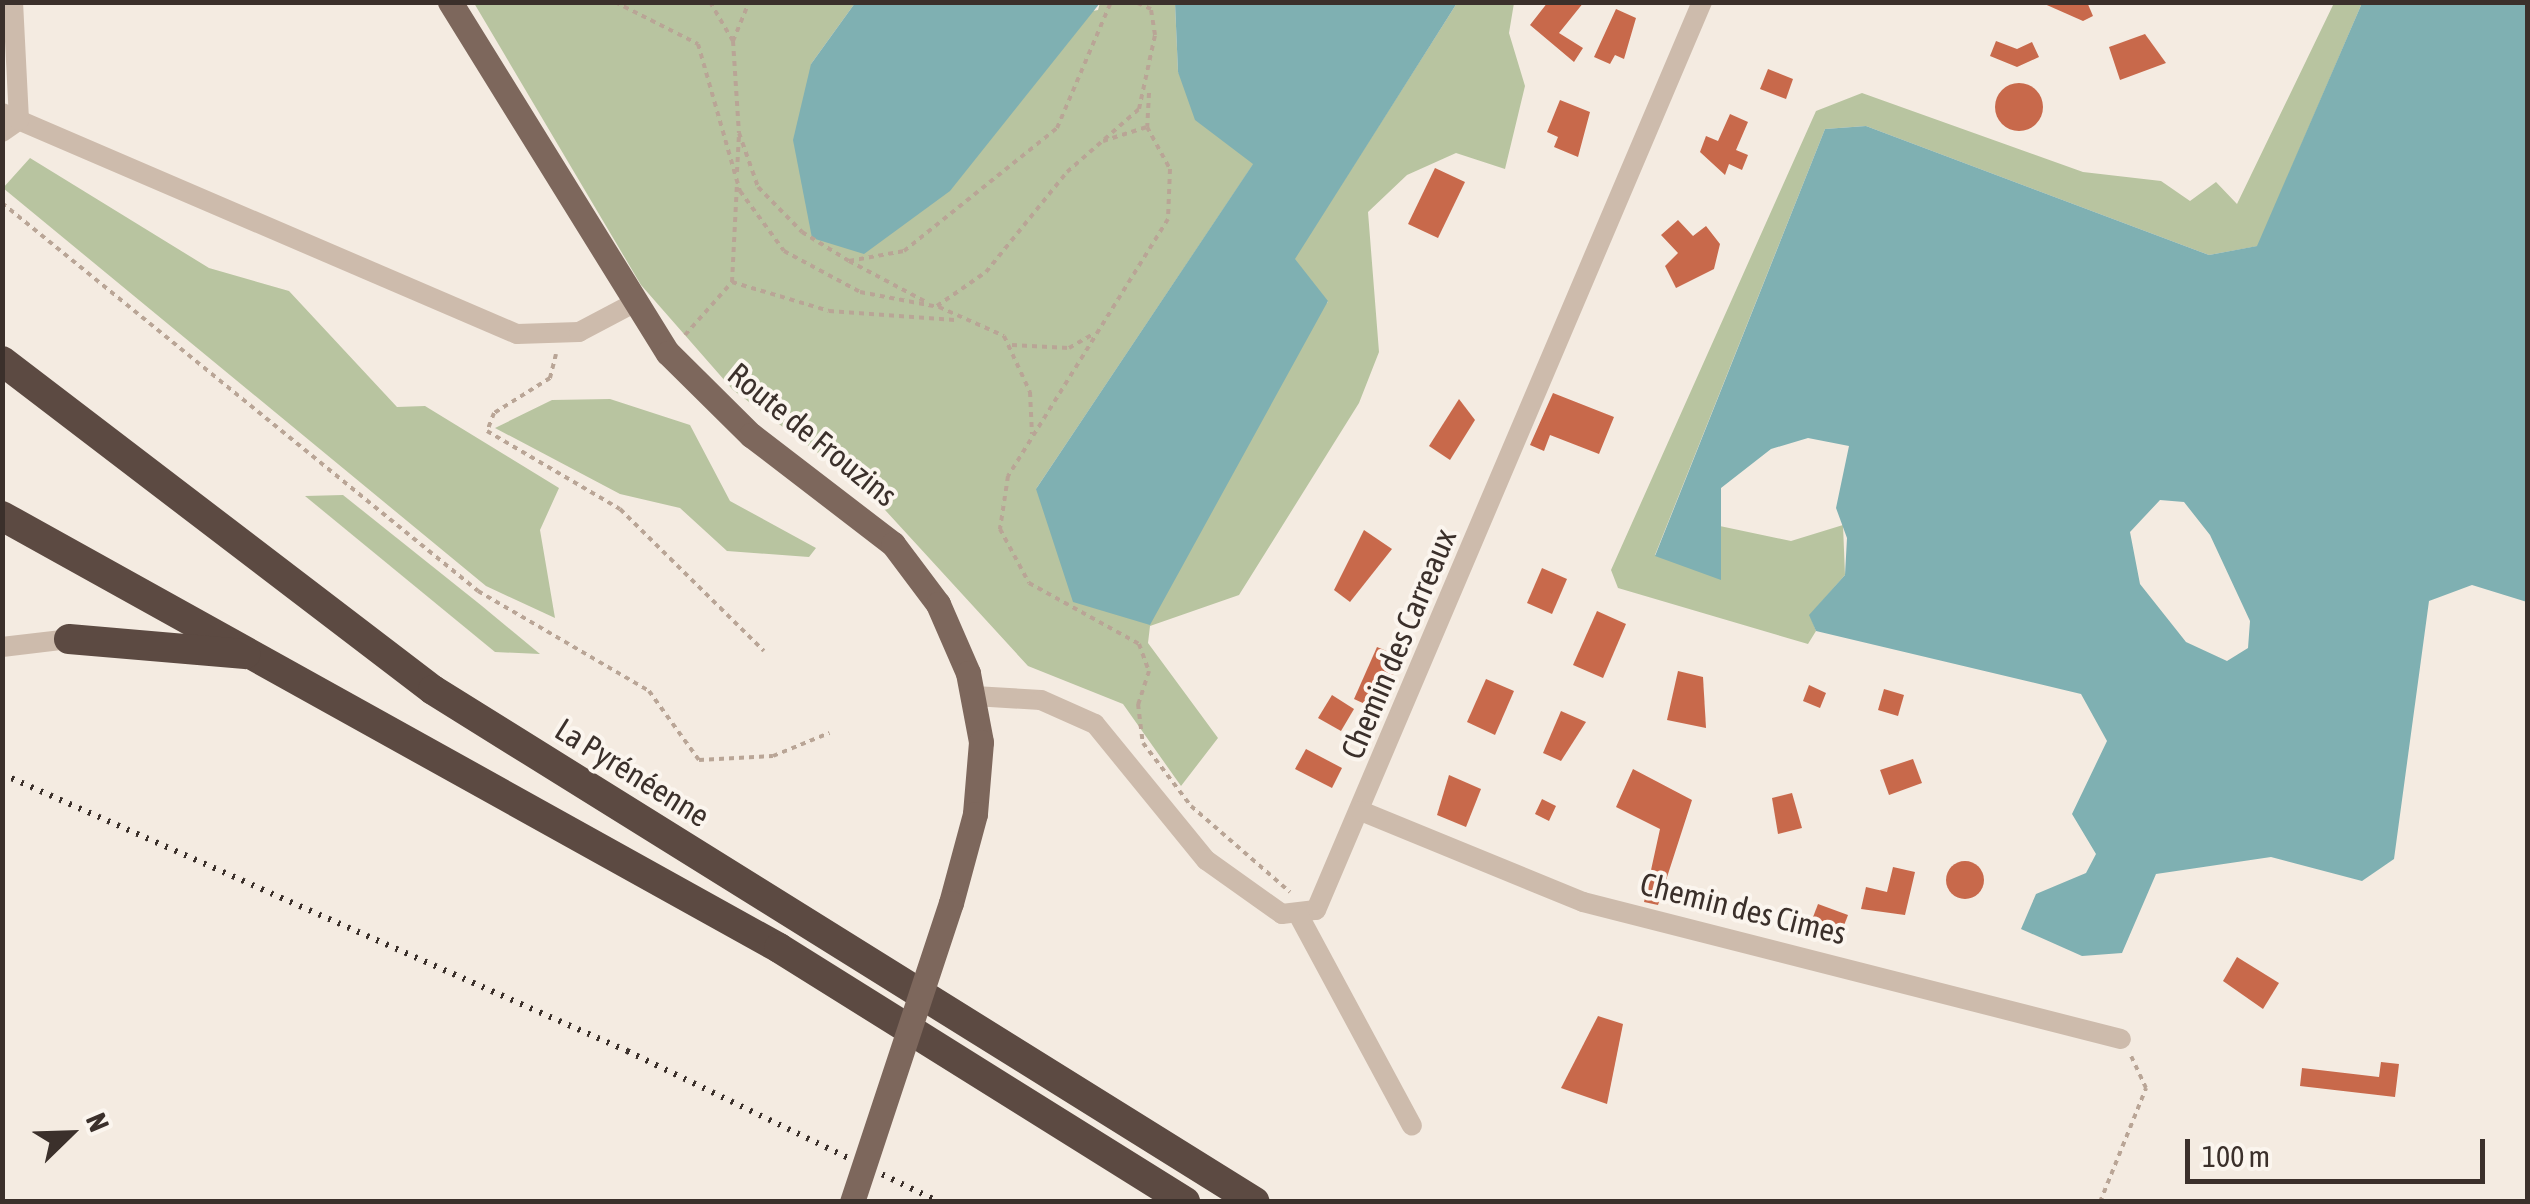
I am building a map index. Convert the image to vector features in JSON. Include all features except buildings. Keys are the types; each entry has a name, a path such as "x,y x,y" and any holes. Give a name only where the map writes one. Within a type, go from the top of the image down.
{"highway":[{"name":"La Pyrénéenne","path":"2,361 432,690 1255,1202"},
{"path":"2,516 265,657 779,948 1186,1202"},
{"path":"69,639 265,657"}],"main road":[{"name":"Route de Frouzins","path":"450,2 632,304 668,353 751,436 907,560 950,625 974,696 980,787 951,903 852,1202"}],"street":[{"path":"13,2 8,121 462,315 554,338 632,304"},
{"name":"Chemin des Carreaux","path":"1299,916 1328,894 1702,2"},
{"path":"2,648 69,639"},
{"path":"974,696 1041,700 1095,724 1206,860 1282,914 1299,916 1412,1126"},
{"name":"Chemin des Cimes","path":"1361,811 1583,902 2121,1039"}],"path":[{"path":"616,2 698,44 737,177 784,251 860,292 939,307 986,272 1100,142 1149,93"},
{"path":"710,2 733,41"},
{"path":"668,353 732,282 739,133 733,41 749,2"},
{"path":"849,261 904,251 1056,128 1111,2"},
{"path":"1134,2 1150,6 1146,128 1170,169 1168,219 1008,476 1000,529 1029,584 1139,644 1149,671 1138,704 1143,743 1192,806 1294,896 1309,887"},
{"path":"1100,142 1146,128"},
{"path":"739,133 758,186 802,232 849,261 1012,345 1068,348 1096,332"},
{"path":"2,202 478,591 649,691 698,760 772,756 828,734"},
{"path":"732,282 829,311 960,320"},
{"path":"554,338 550,378 494,413 487,431 620,508 764,651"},
{"path":"1012,345 1030,392 1032,434"},
{"path":"2100,1202 2146,1088 2121,1039"}],"green space":[{"path":"474,3 855,3 811,64 1098,10 1100,3 1175,3 1178,72 1254,163 1036,489 1328,302 1294,259 1457,3 1514,3 1509,33 1525,86 1505,169 1456,153 1407,175 1368,212 1379,352 1359,403 1239,595 1150,626 1148,643 1218,738 1181,786 1123,704 1028,666 864,487 733,390 641,285"},
{"path":"2334,3 2362,3 2258,246 2209,255 1866,126 1825,129 1655,555 1721,578 1715,525 1791,541 1843,525 1845,575 1810,615 1816,631 1808,644 1618,588 1611,570 1816,111 1862,93 2083,172 2161,181 2190,201 2216,182 2237,204"},
{"path":"30,158 209,268 289,291 397,407 425,406 559,488 540,530 555,618 486,586 3,188"},
{"path":"610,399 690,425 730,501 816,548 809,557 727,551 680,508 620,494 495,428 552,400"},
{"path":"343,495 540,654 495,652 305,496"}],"water":[{"path":"855,3 1100,3 950,191 864,254 812,238 793,140 811,64"},
{"path":"1175,3 1457,3 1295,259 1328,301 1150,625 1073,602 1036,489 1253,164 1195,120 1178,72"},
{"path":"2362,3 2527,3 2527,602 2472,585 2429,601 2394,859 2362,881 2271,857 2156,874 2122,953 2082,956 2021,929 2036,894 2086,873 2096,854 2072,814 2107,741 2081,694 1816,631 1809,615 1845,575 1847,538 1836,508 1849,446 1808,438 1771,449 1721,488 1721,580 1655,556 1825,129 1866,126 2209,255 2257,246","holes":["2160,500 2184,502 2210,535 2250,621 2248,648 2227,661 2186,642 2140,584 2130,532"]}],"railway":[{"path":"2,774 627,1051 940,1202"}]}
